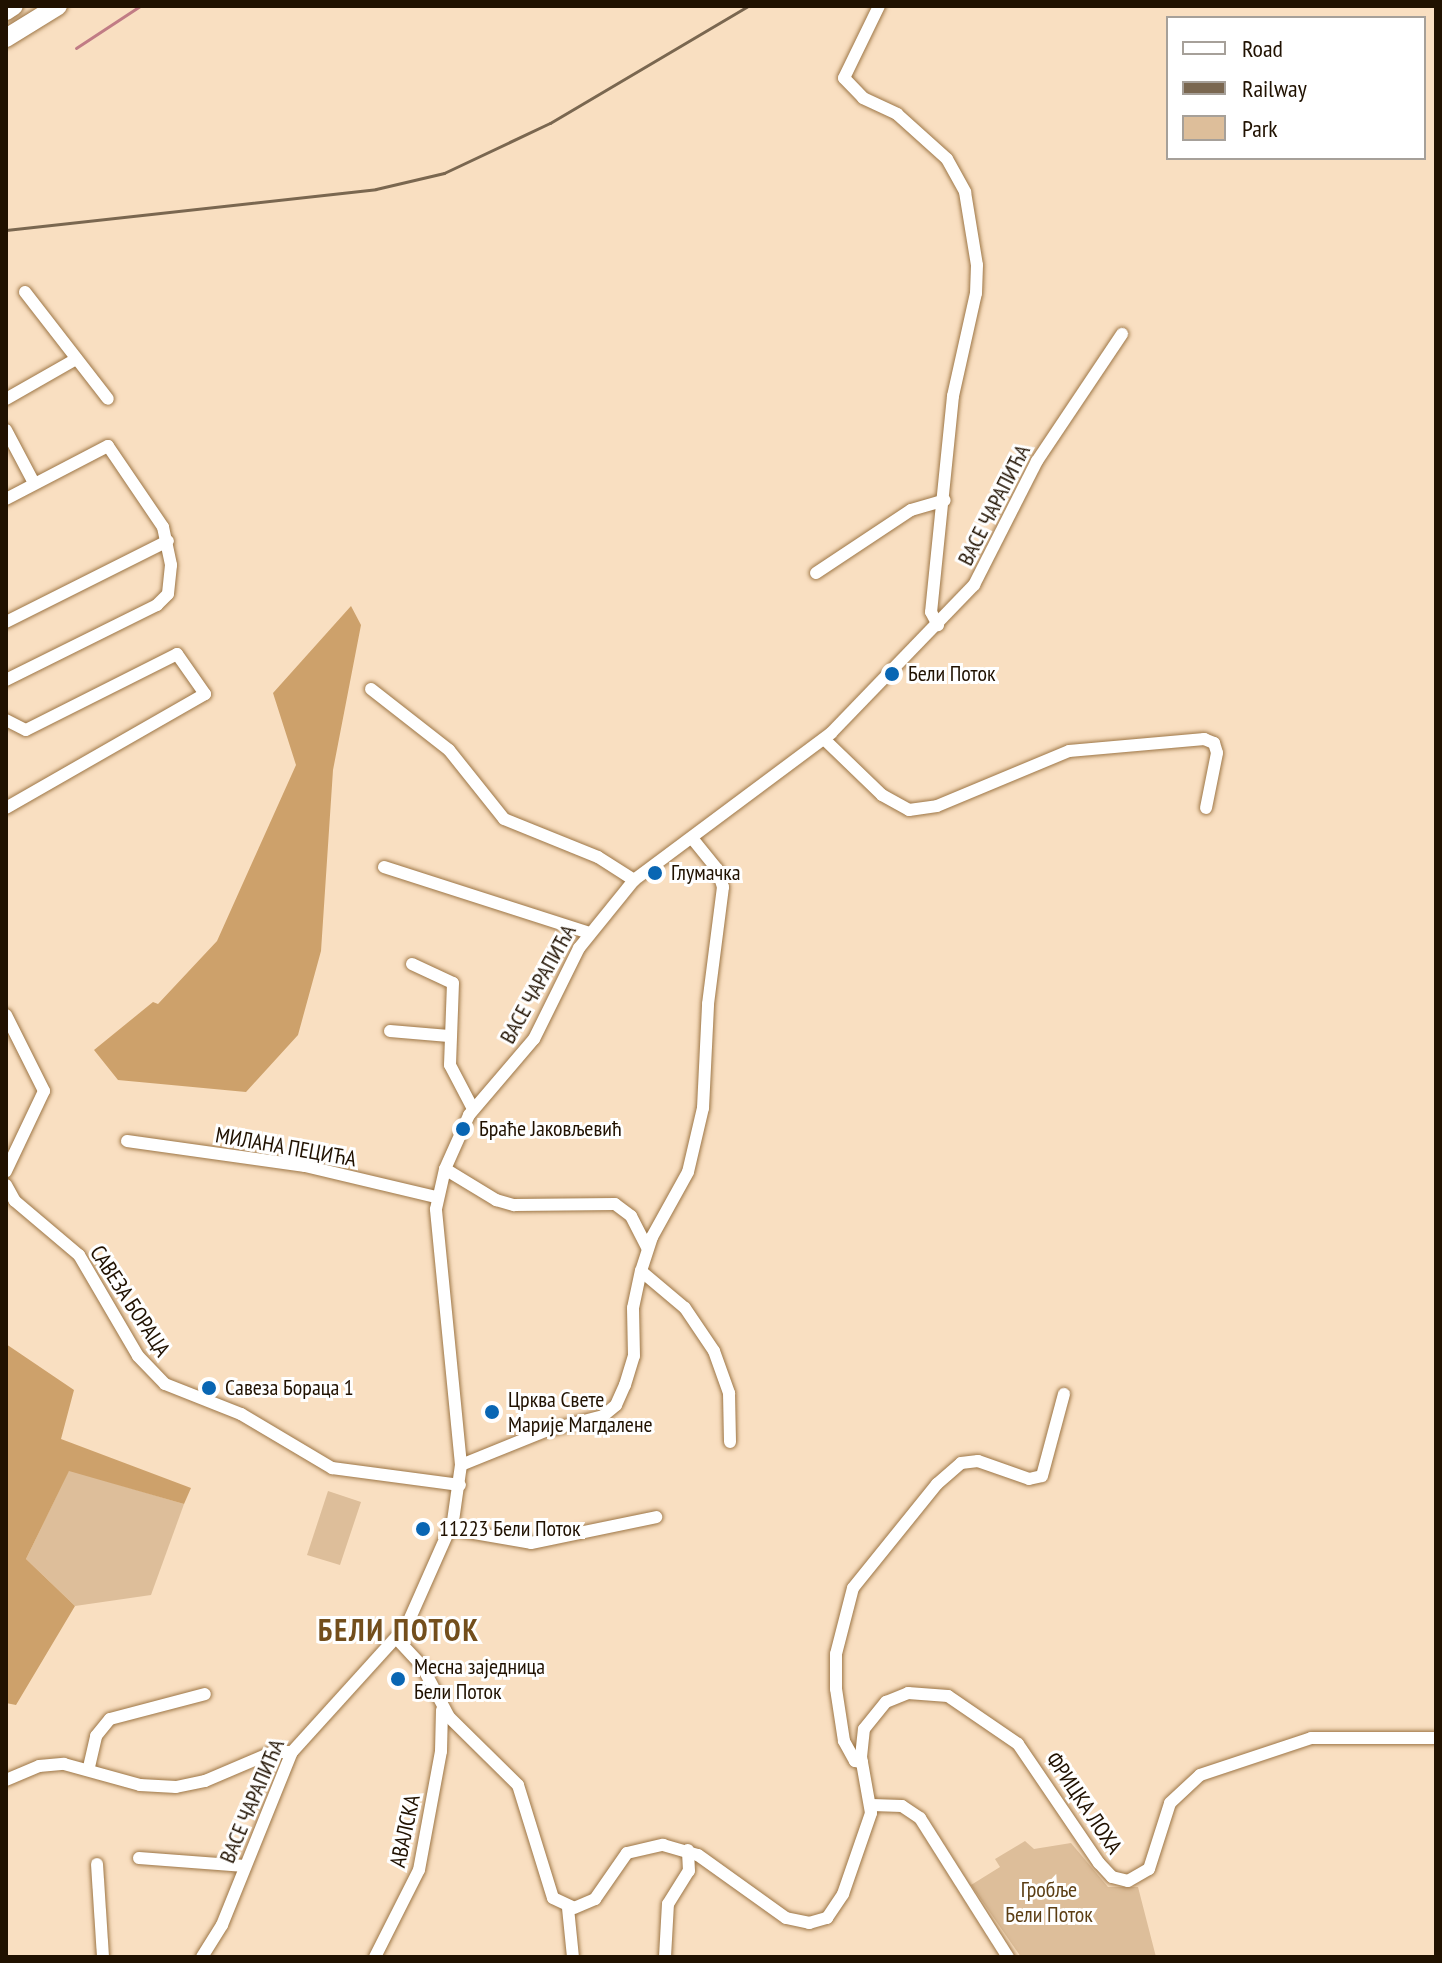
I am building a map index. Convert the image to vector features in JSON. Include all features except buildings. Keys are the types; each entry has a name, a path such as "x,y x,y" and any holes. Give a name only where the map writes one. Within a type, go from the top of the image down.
{"highway":[{"path":"6,11 14,6"},
{"path":"6,38 58,6"}],"street":[{"path":"879,6 844,78 863,98 897,114 947,159 965,192 978,279 953,396 945,500 931,612 938,625"},
{"path":"25,292 108,399"},
{"name":"ВАСЕ ЧАРАПИЋА","path":"202,1957 222,1925 292,1752 309,1727 397,1639 426,1590 451,1529 461,1465 436,1197 445,1169 473,1109 534,1039 589,933 634,880 824,739 938,625 987,566 1037,461 1122,334"},
{"path":"6,399 76,359"},
{"path":"6,430 34,483"},
{"path":"6,499 108,446 168,541 170,585 163,600 6,680"},
{"path":"816,573 911,510 945,500"},
{"path":"6,622 168,541"},
{"path":"6,720 26,730 179,654 204,692 203,699 104,749 6,808"},
{"path":"371,689 449,750 504,819 598,857 634,880"},
{"path":"824,739 892,803 909,810 937,806 1077,749 1204,739 1217,753 1206,808"},
{"path":"461,1465 613,1409 634,1356 633,1308 647,1248 688,1172 703,1108 708,1004 723,887 717,869 693,839"},
{"path":"384,867 589,933"},
{"path":"412,964 453,983 450,1065 473,1109"},
{"path":"6,1015 44,1091 6,1171"},
{"path":"390,1031 449,1036"},
{"name":"МИЛАНА ПЕЦИЋА","path":"127,1141 305,1166 436,1197"},
{"path":"445,1169 496,1200 514,1205 615,1204 631,1216 647,1248"},
{"name":"САВЕЗА БОРАЦА","path":"6,1185 15,1201 79,1255 138,1356 165,1384 241,1414 332,1468 460,1485"},
{"path":"641,1271 685,1308 714,1351 729,1393 730,1442"},
{"path":"862,1762 855,1761 844,1741 836,1689 836,1654 853,1588 937,1484 961,1463 978,1461 1029,1479 1042,1476 1064,1394"},
{"path":"451,1529 531,1543 656,1517"},
{"name":"АВАЛСКА","path":"397,1639 422,1666 442,1710 460,1729"},
{"name":"ФРИЦКА ЛОХА","path":"872,1805 862,1762 866,1725 886,1702 914,1692 948,1696 1018,1744 1099,1863 1112,1877 1128,1881 1149,1869 1170,1803 1200,1775 1311,1738 1436,1738"},
{"path":"89,1767 96,1736 110,1719 205,1694"},
{"name":"АВАЛСКА","path":"375,1957 419,1870 441,1751 442,1710"},
{"path":"441,1751 460,1729 486,1749 518,1785 553,1898 568,1908"},
{"path":"6,1780 49,1764 89,1767 140,1785 176,1787 205,1781 278,1751 292,1752"},
{"path":"568,1908 595,1899 615,1865 633,1849 663,1845 688,1850 786,1918 819,1923 843,1894 872,1805 902,1806 920,1818 1008,1957"},
{"path":"665,1957 668,1904 689,1871 688,1850"},
{"path":"139,1858 245,1866"},
{"path":"97,1864 103,1957"},
{"path":"568,1908 573,1957"}],"green space":[{"path":"69,1470 184,1504 151,1595 75,1606 26,1559"},
{"path":"328,1491 361,1502 340,1565 307,1555"},
{"name":"Гробље Бели Поток","path":"1025,1841 1034,1849 1071,1843 1108,1887 1138,1887 1156,1957 1021,1957 971,1885 1000,1867 995,1859"}],"shaded area":[{"path":"351,606 361,625 333,770 321,951 298,1035 246,1092 118,1080 94,1050 153,1002 158,1004 217,941 296,765 273,693"},
{"path":"6,1344 74,1390 61,1439 191,1488 184,1504 69,1471 26,1559 75,1606 16,1705 6,1703"}],"waterway":[{"name":"БЕЛИ ПОТОК","path":"76,48 140,6"}],"railway":[{"path":"6,230 376,189 444,173 550,123 748,6"}],"place":[{"name":"Бели Поток","path":"892,674"},
{"name":"Глумачка","path":"655,873"},
{"name":"Браће Јаковљевић","path":"463,1129"},
{"name":"Савеза Бораца 1","path":"209,1388"},
{"name":"Црква Свете Марије Магдалене","path":"492,1412"},
{"name":"11223 Бели Поток","path":"423,1529"},
{"name":"Месна заједница Бели Поток","path":"398,1679"}],"district":[{"name":"БЕЛИ ПОТОК","path":"399,1630"}]}
